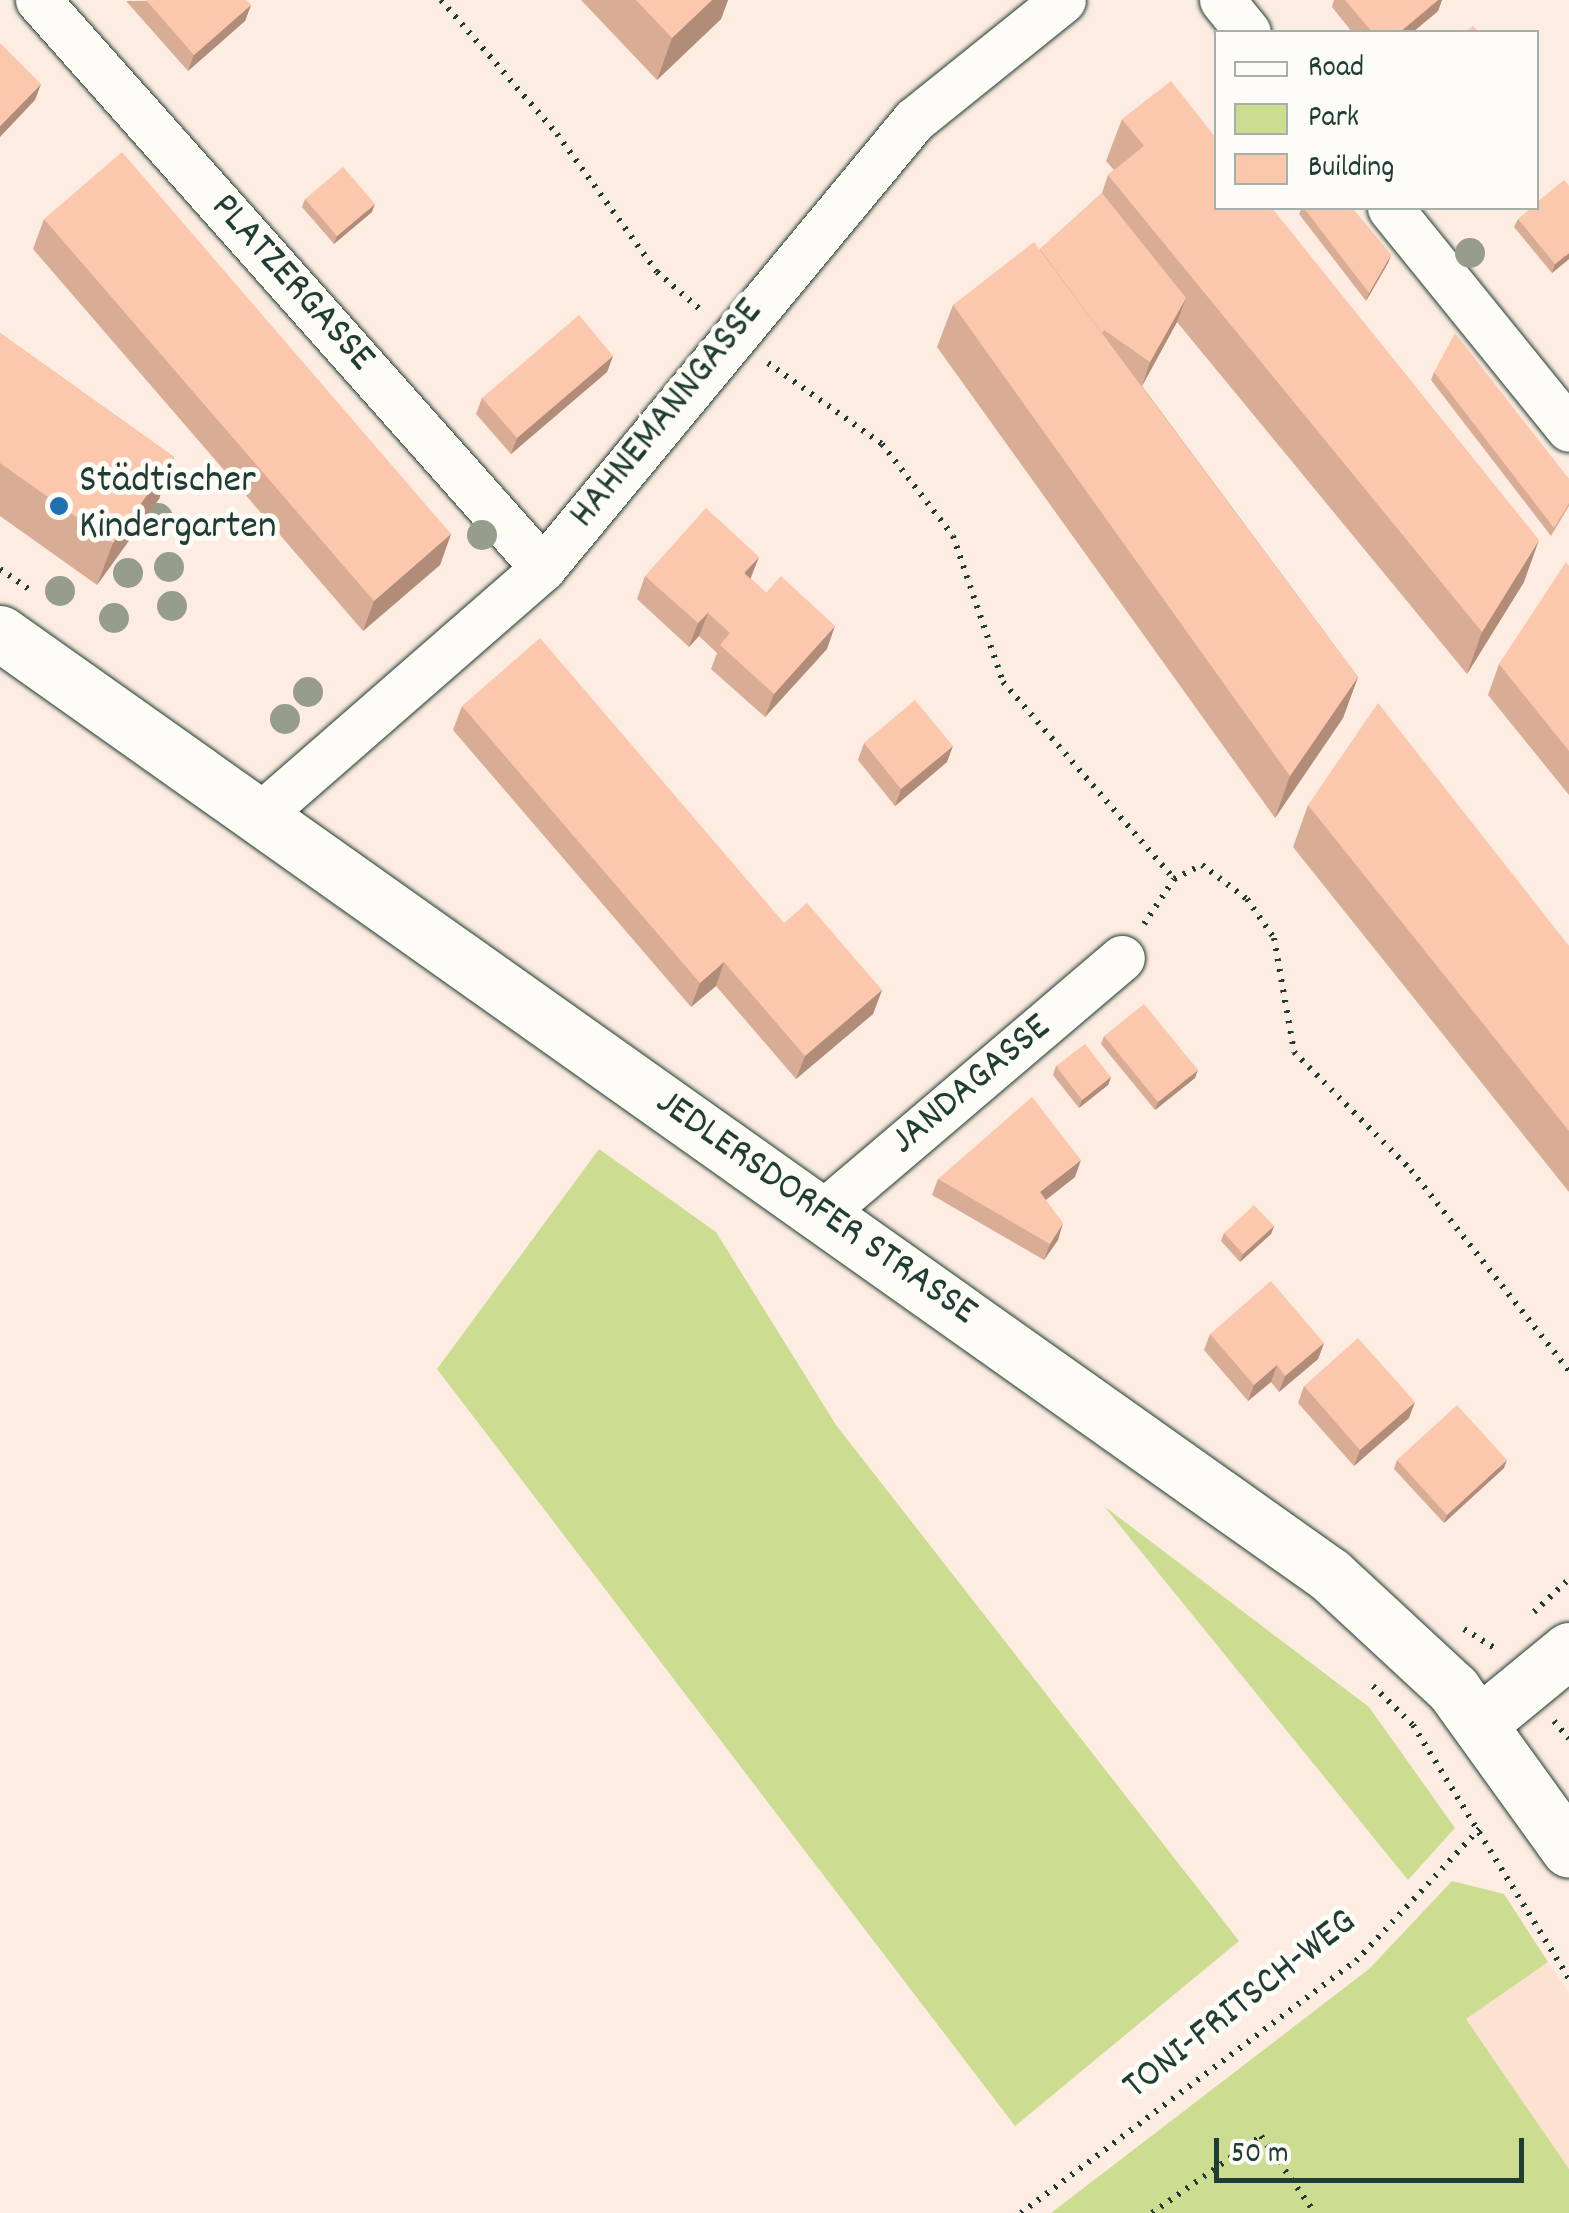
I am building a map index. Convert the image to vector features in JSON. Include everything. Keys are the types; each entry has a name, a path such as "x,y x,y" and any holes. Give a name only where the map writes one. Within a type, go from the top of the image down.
{"street":[{"name":"PLATZERGASSE","path":"38,0 544,568"},
{"name":"HAHNEMANNGASSE","path":"258,816 544,568 730,336 914,120 1063,0"},
{"path":"1222,0 1246,30"},
{"path":"1392,210 1569,429"},
{"name":"JEDLERSDORFER STRASSE","path":"0,633 1330,1574 1480,1724 1569,1850"},
{"name":"JANDAGASSE","path":"821,1214 1122,958"},
{"path":"1480,1724 1569,1650"}],"path":[{"path":"441,0 557,134 657,272 730,336 882,444 953,536 1004,682 1174,879"},
{"path":"1122,958 1174,879 1202,866 1247,898 1274,938 1294,1052 1411,1170 1569,1371"},
{"path":"1412,1725 1480,1827 1569,1979"},
{"name":"TONI-FRITSCH-WEG","path":"1021,2213 1356,1961 1480,1827"},
{"path":"1152,2213 1261,2136 1315,2213"}],"shaded area":[{"path":"1548,1962 1569,1993 1569,2169 1465,2019"}],"green space":[{"path":"599,1149 716,1232 836,1425 1239,1941 1015,2126 437,1369"},
{"path":"1104,1506 1369,1707 1455,1828 1408,1880"},
{"path":"1452,1881 1504,1894 1548,1962 1466,2019 1569,2169 1569,2213 1051,2213 1369,1969"}],"building":[{"path":"146,0 246,0 251,5 194,55"},
{"path":"636,0 712,0 672,38"},
{"path":"1345,0 1438,0 1402,30 1370,30"},
{"path":"0,43 41,84 0,126"},
{"path":"1171,81 1214,135 1214,210 1274,210 1539,540 1482,632 1108,175 1144,146 1122,119"},
{"path":"122,152 451,534 374,601 44,219"},
{"path":"343,167 375,204 337,236 305,199"},
{"path":"1564,180 1569,186 1569,253 1555,264 1518,219 1529,210 1539,210 1539,201"},
{"path":"1102,193 1186,298 1150,362 1104,330 1102,333 1040,249"},
{"path":"1306,210 1354,210 1391,255 1369,293"},
{"path":"1034,242 1358,677 1290,776 953,305"},
{"path":"579,315 613,356 517,438 482,398"},
{"path":"0,333 174,457 113,543 0,463"},
{"path":"1455,333 1569,479 1569,503 1554,528 1434,372"},
{"path":"706,508 759,557 744,573 766,593 781,576 835,626 774,694 720,645 730,633 708,613 698,623 645,576"},
{"path":"1566,562 1569,566 1569,751 1499,664"},
{"path":"540,638 784,923 807,903 882,990 805,1056 724,962 700,983 462,706"},
{"path":"915,700 953,746 901,789 864,743"},
{"path":"1378,703 1569,946 1569,1131 1308,805"},
{"path":"1144,1004 1198,1070 1158,1102 1104,1036"},
{"path":"1085,1044 1111,1077 1082,1100 1056,1066"},
{"path":"1032,1097 1081,1160 1040,1192 1063,1223 1050,1244 938,1179"},
{"path":"1254,1205 1274,1226 1243,1254 1224,1233"},
{"path":"1271,1281 1324,1343 1285,1376 1277,1365 1254,1385 1210,1334"},
{"path":"1358,1338 1415,1402 1360,1450 1304,1386"},
{"path":"1457,1405 1507,1460 1447,1515 1397,1460"}],"place":[{"name":"Städtischer Kindergarten","path":"59,506"}]}
